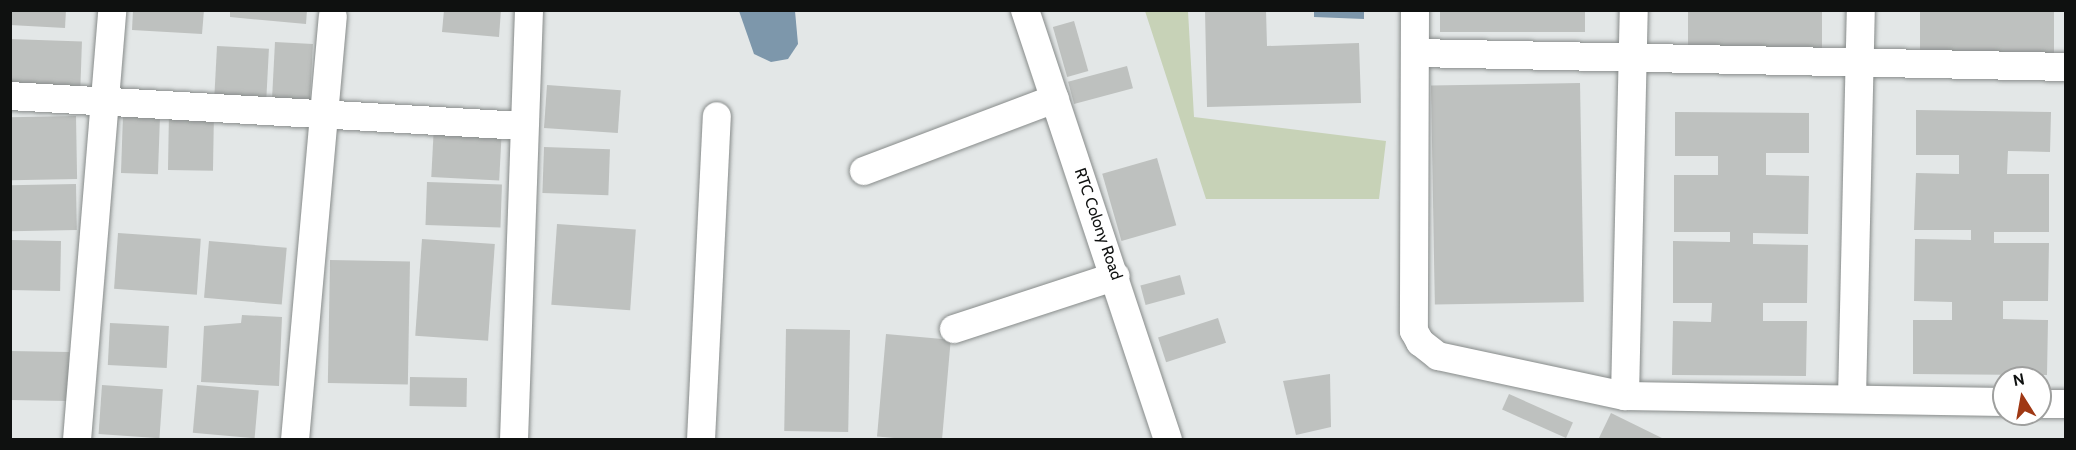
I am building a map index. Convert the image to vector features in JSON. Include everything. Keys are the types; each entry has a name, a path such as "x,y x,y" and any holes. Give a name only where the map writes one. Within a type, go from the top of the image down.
{"street":[{"path":"77,440 112,10"},
{"path":"514,440 523,126 529,10"},
{"name":"RTC Colony Road","path":"1024,10 1116,276 1168,440"},
{"path":"1415,10 1414,331 1420,342 1438,356 1625,396 1992,402"},
{"path":"1625,396 1634,10"},
{"path":"1852,398 1860,10"},
{"path":"295,440 333,17"},
{"path":"1416,53 2066,67"},
{"path":"10,96 523,126"},
{"path":"864,171 1055,99"},
{"path":"701,440 717,116"},
{"path":"954,329 1116,276"}],"green space":[{"path":"1145,11 1188,11 1194,117 1386,141 1379,199 1206,199"}],"water":[{"path":"739,11 795,11 798,44 788,59 771,62 754,54"},
{"path":"1314,11 1364,11 1364,19 1314,17"}],"building":[{"path":"10,10 66,10 65,28 10,25"},
{"path":"133,10 204,10 202,34 132,30"},
{"path":"230,10 307,10 306,24 230,17"},
{"path":"444,10 501,10 499,37 442,32"},
{"path":"1205,10 1266,10 1267,46 1359,43 1361,103 1207,107"},
{"path":"1440,10 1585,10 1585,32 1440,32"},
{"path":"1688,10 1822,10 1822,48 1688,48"},
{"path":"1920,10 2054,10 2054,54 1920,54"},
{"path":"1074,21 1088,71 1067,77 1053,27"},
{"path":"10,39 82,42 80,90 10,88"},
{"path":"275,42 313,44 310,101 272,99"},
{"path":"217,46 269,49 266,98 214,95"},
{"path":"1127,66 1133,88 1074,104 1068,82"},
{"path":"1580,83 1584,302 1435,305 1431,86"},
{"path":"547,85 621,90 618,133 544,128"},
{"path":"1916,110 2051,112 2050,152 2008,151 2007,174 2049,174 2049,232 1994,232 1994,243 2049,243 2048,301 2003,301 2003,319 2048,320 2047,366 1992,366 1992,375 1913,374 1913,320 1952,320 1952,302 1914,301 1915,239 1971,240 1971,230 1914,230 1916,173 1959,174 1959,155 1916,155"},
{"path":"169,111 214,112 213,171 168,170"},
{"path":"1675,112 1809,113 1809,153 1766,153 1766,175 1809,176 1808,234 1753,233 1753,244 1808,245 1807,303 1763,303 1763,321 1807,321 1806,376 1672,375 1673,321 1711,322 1712,303 1673,303 1673,241 1730,242 1730,232 1674,232 1674,175 1718,175 1718,156 1675,156"},
{"path":"123,115 160,116 158,174 121,173"},
{"path":"76,116 77,179 11,180 10,117"},
{"path":"434,125 502,129 499,180 431,177"},
{"path":"544,147 610,149 608,195 542,193"},
{"path":"1157,158 1176,225 1122,241 1102,174"},
{"path":"427,182 502,185 500,228 425,225"},
{"path":"76,184 77,230 11,231 10,185"},
{"path":"557,224 636,230 630,310 551,305"},
{"path":"118,233 201,239 197,295 114,289"},
{"path":"422,239 495,244 488,341 415,336"},
{"path":"10,240 61,241 60,291 10,290"},
{"path":"209,241 287,248 282,305 204,298"},
{"path":"330,260 410,261 408,384 328,383"},
{"path":"1180,275 1185,294 1146,305 1140,286"},
{"path":"242,315 282,317 279,386 201,382 204,326 241,323"},
{"path":"1218,318 1226,343 1166,362 1158,337"},
{"path":"110,323 169,326 167,368 108,365"},
{"path":"786,329 850,330 848,432 784,431"},
{"path":"886,334 951,340 942,440 877,437"},
{"path":"10,351 69,352 68,401 10,400"},
{"path":"1330,374 1331,427 1296,435 1283,381"},
{"path":"410,377 467,378 466,407 409,406"},
{"path":"102,385 163,389 159,438 99,434"},
{"path":"197,385 259,390 255,438 193,433"},
{"path":"1509,394 1573,422 1566,438 1502,410"},
{"path":"1611,413 1666,440 1598,440"}]}
